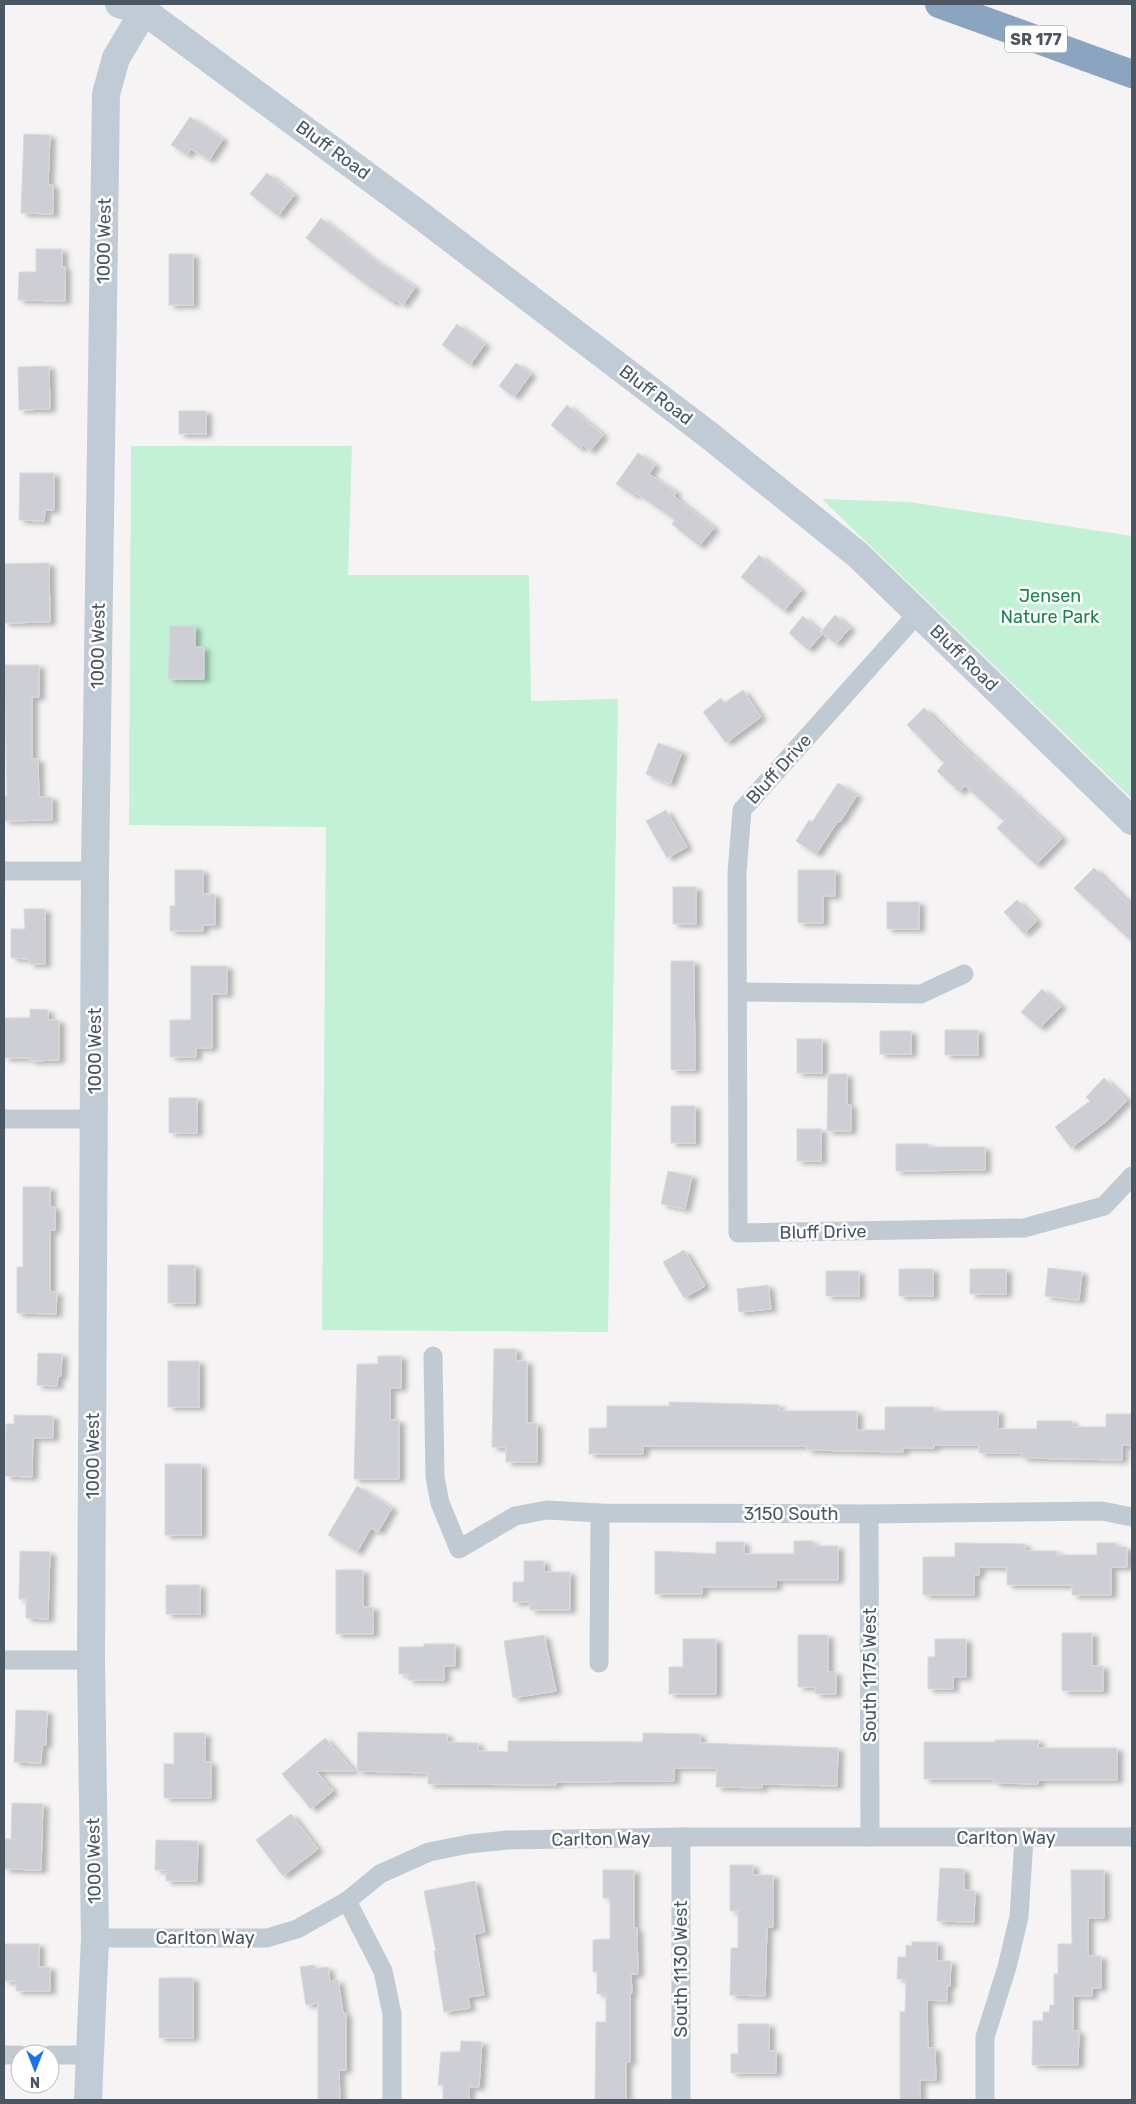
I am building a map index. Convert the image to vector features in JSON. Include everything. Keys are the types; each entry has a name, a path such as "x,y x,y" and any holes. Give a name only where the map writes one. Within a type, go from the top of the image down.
{"highway":[{"name":"SR 177","path":"939,4 1132,74"}],"main road":[{"name":"Bluff Road","path":"134,6 416,212 710,436 858,555 1132,822"},
{"name":"1000 West","path":"88,2100 88,2055 94,1938 91,1660 95,871 106,94 134,6"}],"street":[{"name":"Bluff Drive","path":"918,613 742,810 736,873 738,1233 1024,1228 1104,1206 1132,1176"},
{"path":"4,871 95,871"},
{"path":"738,992 921,994 964,974"},
{"path":"4,1119 95,1119"},
{"name":"3150 South","path":"433,1356 435,1478 440,1504 459,1549 515,1516 547,1510 600,1513 870,1514 1102,1511 1132,1517"},
{"path":"599,1663 600,1513"},
{"name":"South 1175 West","path":"870,1514 870,1836"},
{"path":"4,1660 91,1660"},
{"name":"Carlton Way","path":"94,1938 267,1938 297,1928 347,1901 380,1874 429,1852 468,1844 508,1840 870,1836 1024,1839 1132,1837"},
{"name":"South 1130 West","path":"681,1838 681,2100"},
{"path":"984,2100 985,2037 1007,1967 1019,1917 1024,1839"},
{"path":"347,1901 383,1971 392,2014 392,2100"},
{"path":"60,2055 88,2055"}],"green space":[{"path":"131,446 352,446 348,575 529,575 531,701 618,699 608,1332 322,1330 326,827 129,825"},
{"name":"Jensen Nature Park","path":"822,499 909,502 1132,536 1132,799"}],"building":[{"path":"190,117 223,139 209,160 191,149 187,155 171,145"},
{"path":"24,134 50,135 48,185 53,185 53,214 21,213"},
{"path":"267,173 294,195 278,216 250,194"},
{"path":"321,218 370,257 415,287 403,305 396,300 393,303 365,284 306,238"},
{"path":"36,249 62,249 62,267 65,267 65,301 18,300 19,272 36,272"},
{"path":"169,254 193,254 193,305 169,305"},
{"path":"457,324 485,344 470,365 442,345"},
{"path":"516,363 531,374 514,397 499,386"},
{"path":"49,366 50,409 19,410 18,367"},
{"path":"567,405 603,435 590,451 583,445 580,449 551,425"},
{"path":"179,411 206,411 206,434 179,434"},
{"path":"638,453 655,465 649,474 676,492 674,496 714,528 699,546 672,524 675,520 636,493 634,496 616,484"},
{"path":"20,473 54,473 54,510 45,510 44,521 19,520"},
{"path":"759,555 801,590 784,611 741,577"},
{"path":"49,563 50,622 4,623 4,564"},
{"path":"835,615 850,628 836,644 821,632"},
{"path":"803,616 822,634 808,650 789,633"},
{"path":"170,626 195,626 195,647 204,647 204,679 168,679"},
{"path":"4,665 39,665 39,697 32,697 32,759 38,759 39,797 52,797 52,820 4,821 4,796 7,796"},
{"path":"743,690 761,717 726,743 703,712 721,698 724,703"},
{"path":"924,708 961,745 1062,838 1036,865 997,828 1004,821 965,786 959,792 937,771 944,763 907,725"},
{"path":"658,743 682,752 670,784 646,774"},
{"path":"838,783 857,795 816,854 796,841 809,820 812,822"},
{"path":"666,810 687,847 667,858 646,821"},
{"path":"1094,868 1132,906 1132,942 1074,888"},
{"path":"175,870 203,870 203,894 215,894 215,925 203,925 203,931 170,931 170,906 175,906"},
{"path":"798,870 835,870 835,896 823,896 823,923 798,923"},
{"path":"673,887 696,887 696,924 673,924"},
{"path":"1017,900 1037,921 1024,934 1004,912"},
{"path":"887,902 919,902 919,929 887,929"},
{"path":"24,909 45,909 45,964 29,964 29,959 11,958 11,929 25,929"},
{"path":"671,961 694,961 695,1070 671,1070"},
{"path":"191,966 227,966 227,994 212,994 212,1048 196,1048 196,1057 170,1057 170,1020 191,1020"},
{"path":"1042,989 1061,1006 1040,1028 1021,1012"},
{"path":"30,1009 48,1010 48,1020 59,1020 59,1060 30,1061 30,1058 4,1058 4,1018 30,1018"},
{"path":"945,1030 978,1030 978,1055 945,1055"},
{"path":"880,1031 911,1031 911,1054 880,1054"},
{"path":"797,1039 822,1039 822,1073 797,1073"},
{"path":"828,1074 847,1074 847,1105 851,1105 851,1131 827,1131"},
{"path":"1104,1078 1127,1100 1108,1120 1071,1148 1055,1127 1090,1101 1086,1097"},
{"path":"169,1098 197,1098 197,1133 169,1133"},
{"path":"671,1106 695,1106 695,1143 671,1143"},
{"path":"797,1129 821,1129 821,1161 797,1161"},
{"path":"896,1144 928,1144 928,1147 985,1147 985,1170 896,1171"},
{"path":"668,1171 692,1176 685,1209 661,1204"},
{"path":"23,1187 50,1187 50,1207 55,1207 55,1230 50,1230 50,1292 57,1292 56,1314 17,1313 17,1267 23,1267"},
{"path":"684,1250 705,1286 684,1298 663,1262"},
{"path":"168,1265 195,1265 195,1303 168,1303"},
{"path":"1048,1268 1082,1272 1079,1300 1045,1296"},
{"path":"899,1269 933,1269 933,1296 899,1296"},
{"path":"970,1269 1006,1269 1006,1294 970,1294"},
{"path":"826,1271 859,1271 859,1296 826,1296"},
{"path":"768,1285 771,1309 739,1312 737,1289"},
{"path":"494,1349 516,1349 516,1361 527,1361 527,1423 537,1423 537,1462 506,1462 506,1447 492,1447"},
{"path":"38,1353 62,1354 61,1376 58,1376 57,1386 37,1385"},
{"path":"378,1356 401,1356 401,1388 390,1388 390,1420 399,1420 399,1479 354,1479 357,1364 378,1364"},
{"path":"168,1361 199,1361 199,1407 168,1407"},
{"path":"669,1402 779,1405 779,1411 857,1411 857,1430 885,1430 885,1407 934,1407 934,1411 998,1411 998,1429 1037,1429 1037,1421 1072,1421 1072,1427 1106,1427 1106,1414 1132,1414 1132,1445 1122,1445 1122,1460 1022,1458 1022,1453 979,1453 979,1445 934,1445 934,1448 903,1448 903,1452 807,1450 807,1446 643,1446 643,1454 589,1454 589,1428 607,1428 607,1406 669,1406"},
{"path":"14,1415 53,1416 53,1438 33,1438 32,1477 5,1476 6,1424 14,1424"},
{"path":"165,1464 201,1464 201,1535 165,1535"},
{"path":"357,1486 392,1508 378,1532 371,1528 357,1552 328,1535"},
{"path":"794,1541 813,1541 813,1546 838,1546 838,1580 776,1580 776,1587 702,1587 702,1594 655,1594 655,1551 716,1554 716,1542 744,1542 744,1554 794,1554"},
{"path":"955,1543 1025,1544 1025,1551 1057,1551 1057,1555 1097,1555 1097,1543 1116,1543 1116,1547 1127,1547 1127,1567 1111,1567 1111,1595 1072,1595 1072,1585 1007,1585 1007,1567 979,1567 979,1575 974,1575 974,1595 923,1595 923,1557 955,1557"},
{"path":"20,1551 50,1552 48,1619 26,1618 26,1599 19,1599"},
{"path":"524,1561 544,1561 544,1572 570,1572 570,1610 530,1610 530,1602 513,1602 513,1582 524,1582"},
{"path":"336,1570 363,1570 363,1607 373,1607 373,1634 336,1634"},
{"path":"166,1585 200,1585 200,1614 166,1614"},
{"path":"1062,1633 1092,1633 1092,1666 1103,1666 1103,1691 1062,1691"},
{"path":"544,1635 556,1691 513,1698 504,1641"},
{"path":"798,1635 828,1635 828,1672 836,1672 836,1694 815,1694 815,1687 798,1687"},
{"path":"683,1639 716,1639 716,1694 669,1694 669,1667 683,1667"},
{"path":"935,1639 966,1639 966,1677 953,1677 953,1689 928,1689 928,1657 935,1657"},
{"path":"424,1644 455,1644 455,1666 444,1666 444,1680 408,1680 408,1674 399,1674 399,1647 424,1647"},
{"path":"16,1710 47,1711 46,1745 42,1745 41,1763 14,1762"},
{"path":"358,1732 447,1734 447,1742 478,1743 478,1751 508,1752 508,1741 643,1742 643,1733 700,1734 700,1743 838,1748 837,1786 762,1784 762,1788 716,1787 717,1768 674,1768 674,1781 556,1782 556,1785 428,1784 428,1773 357,1771"},
{"path":"174,1733 205,1733 205,1762 211,1762 211,1798 164,1798 164,1764 174,1764"},
{"path":"325,1738 354,1771 316,1771 333,1791 311,1809 282,1774"},
{"path":"995,1740 1039,1740 1038,1748 1117,1748 1117,1780 1038,1780 1038,1784 994,1783 994,1779 924,1779 924,1742 995,1742"},
{"path":"12,1803 43,1804 41,1870 4,1869 4,1839 11,1839"},
{"path":"291,1814 318,1849 283,1876 256,1840"},
{"path":"156,1840 198,1841 197,1881 166,1881 166,1870 155,1870"},
{"path":"730,1865 753,1865 753,1875 773,1875 773,1927 767,1927 765,1996 730,1995 731,1948 738,1948 738,1911 730,1911"},
{"path":"940,1868 964,1869 964,1890 975,1891 974,1922 937,1921"},
{"path":"603,1870 634,1870 634,1928 637,1928 638,1974 631,1974 630,2062 626,2062 626,2100 595,2100 596,2022 606,2022 606,1993 597,1994 597,1972 593,1972 593,1940 610,1939 610,1898 603,1898"},
{"path":"1071,1870 1104,1870 1104,1918 1088,1918 1088,1956 1101,1956 1101,1988 1092,1988 1092,1996 1073,1996 1073,2031 1079,2031 1078,2065 1032,2065 1033,2021 1043,2021 1043,2012 1049,2012 1050,2005 1054,2005 1054,1974 1058,1974 1058,1944 1072,1944"},
{"path":"475,1881 485,1932 474,1934 484,1995 468,1997 470,2008 444,2012 434,1951 436,1951 424,1891"},
{"path":"912,1942 937,1942 937,1961 951,1961 950,1986 947,1986 947,2001 927,2000 928,2048 935,2048 936,2080 920,2080 920,2100 900,2100 900,2012 905,2012 906,1979 897,1979 898,1957 906,1957 906,1945 912,1946"},
{"path":"4,1944 39,1944 39,1967 50,1967 50,1991 16,1991 16,1981 4,1981"},
{"path":"315,1965 315,1969 328,1967 330,1982 338,1980 343,2013 346,2013 346,2070 339,2070 340,2100 318,2100 318,2003 306,2005 300,1967"},
{"path":"159,1978 193,1978 193,2038 159,2038"},
{"path":"738,2024 769,2024 769,2051 776,2051 776,2073 731,2073 731,2054 738,2054"},
{"path":"461,2041 482,2042 479,2087 469,2087 469,2100 443,2100 443,2085 438,2085 441,2052 460,2052"}]}
